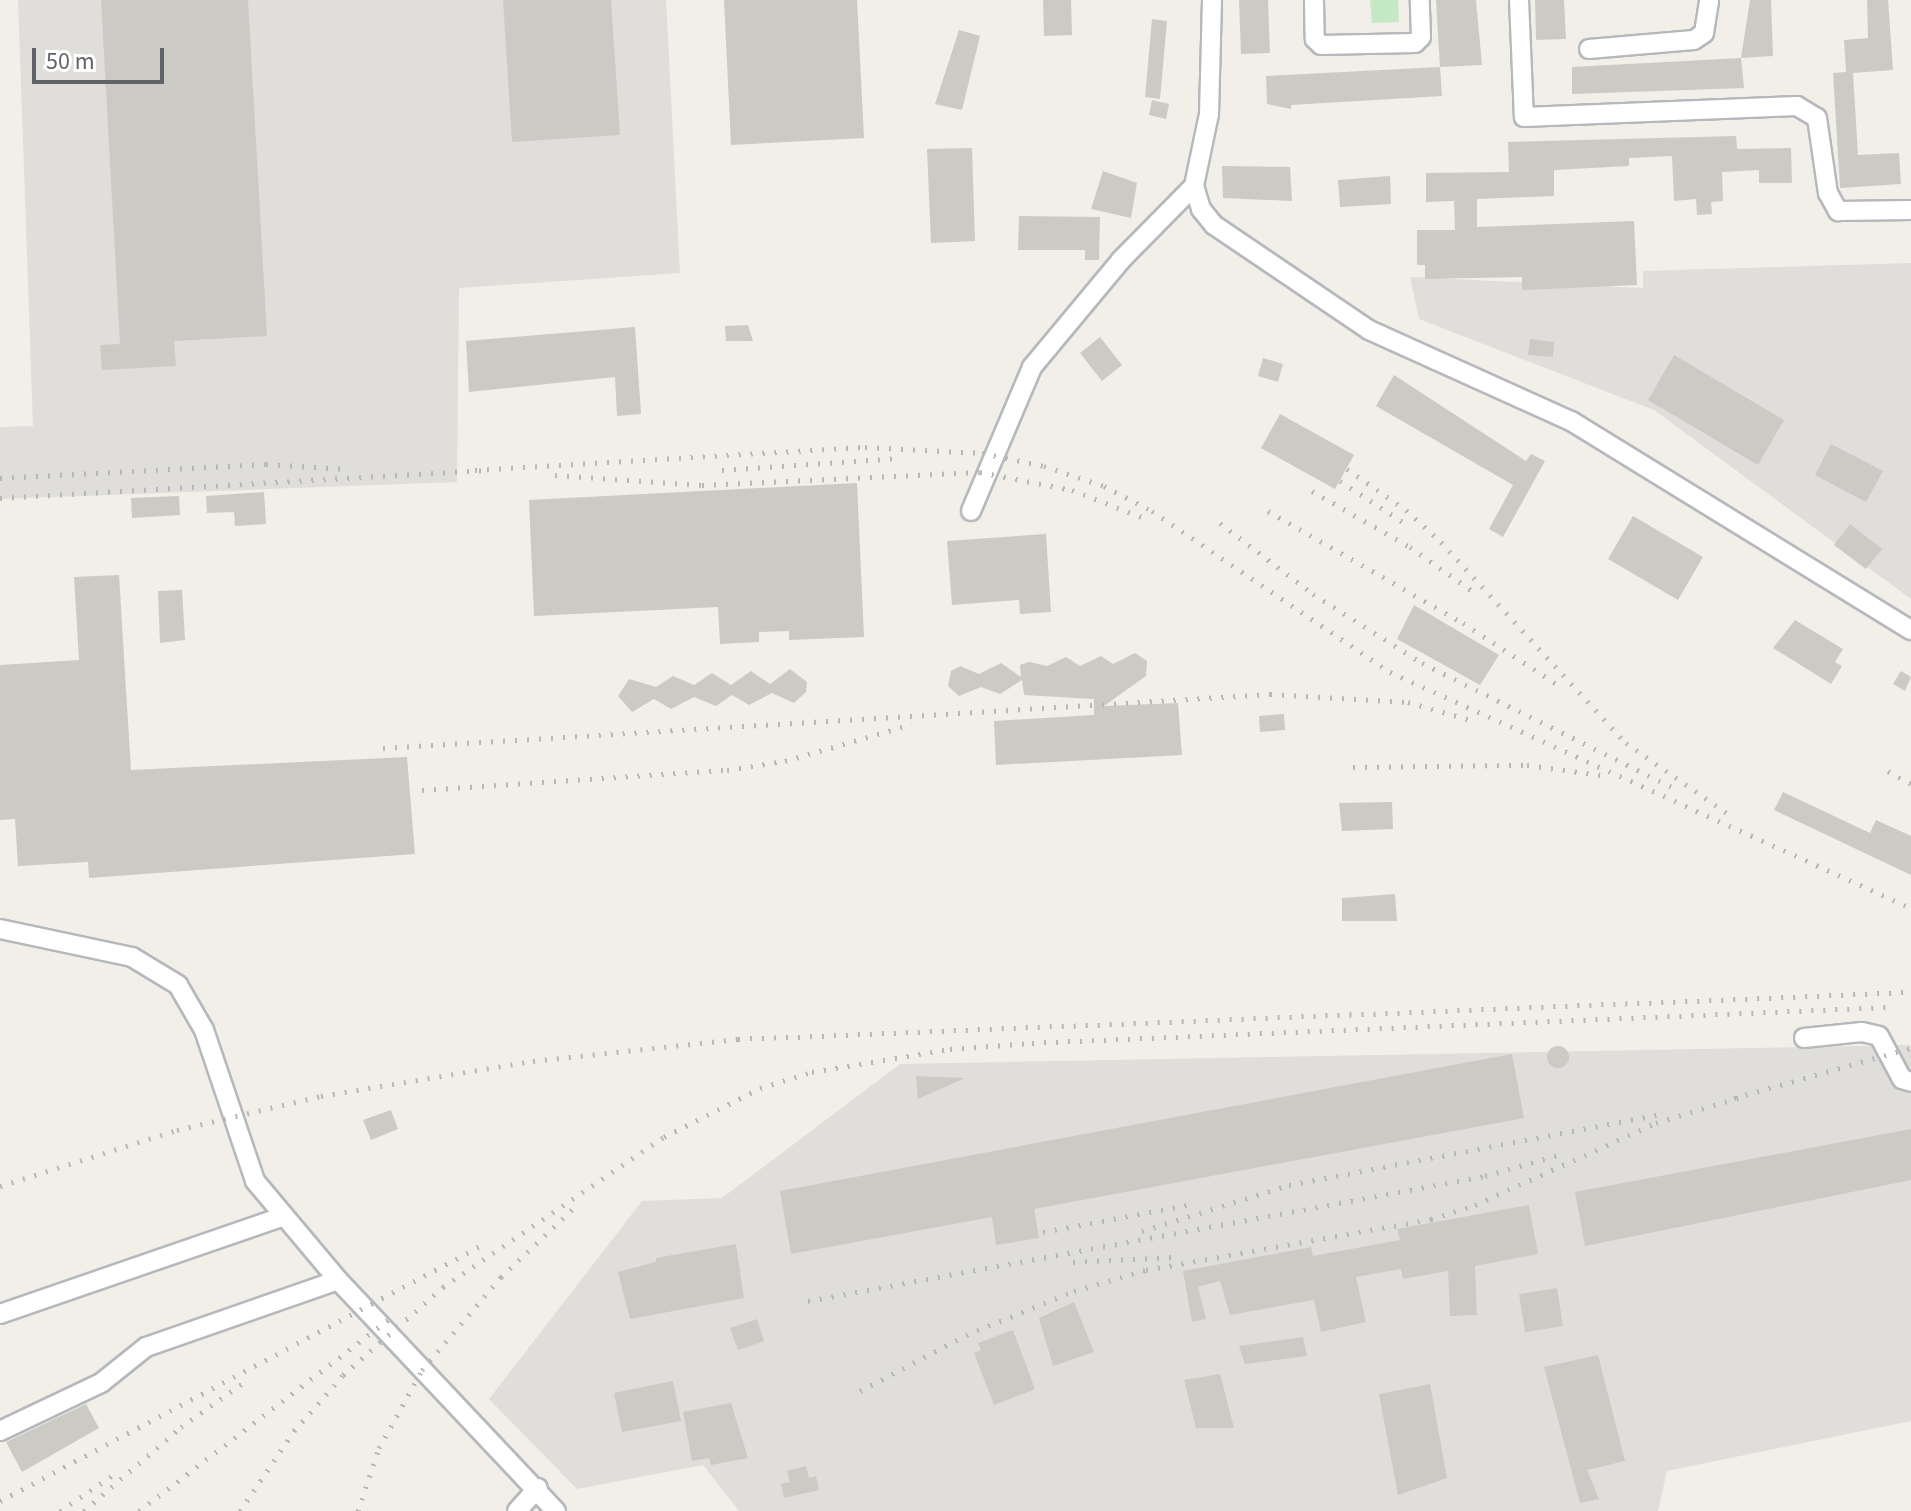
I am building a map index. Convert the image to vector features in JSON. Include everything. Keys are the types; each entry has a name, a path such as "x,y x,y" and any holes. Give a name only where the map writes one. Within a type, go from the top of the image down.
{"street":[{"path":"1212,0 1209,114 1194,186 1201,209 1214,225 1369,330 1571,421 1911,630"},
{"path":"1314,0 1315,39 1321,45 1415,43 1421,37 1420,0"},
{"path":"1519,0 1524,117 1797,106 1817,118 1828,193 1838,211 1911,210"},
{"path":"1589,49 1694,40 1704,33 1709,0"},
{"path":"971,511 1032,367 1121,260 1194,186"},
{"path":"0,929 132,957 178,985 204,1030 255,1181 338,1280 538,1488 556,1511"},
{"path":"1804,1038 1862,1032 1879,1036 1902,1079 1911,1082"},
{"path":"0,1314 284,1216"},
{"path":"0,1431 101,1383 146,1347 338,1280"},
{"path":"517,1511 538,1488"}],"shaded area":[{"path":"18,0 666,0 680,273 459,288 457,482 0,499 0,427 33,426"},
{"path":"1911,263 1911,599 1654,410 1419,319 1410,277 1643,288 1643,271"},
{"path":"1911,1045 1911,1421 1667,1471 1658,1511 739,1511 703,1465 577,1489 489,1399 642,1201 722,1198 900,1064"}],"green space":[{"path":"1370,0 1398,0 1399,22 1372,23"}],"building":[{"path":"101,0 248,0 267,336 174,341 176,366 102,370 100,345 120,344"},
{"path":"503,0 611,0 620,135 512,142"},
{"path":"724,0 857,0 864,138 731,145"},
{"path":"1043,0 1071,0 1072,35 1044,36"},
{"path":"1239,0 1268,0 1270,53 1241,54"},
{"path":"1436,0 1476,0 1482,65 1440,67"},
{"path":"1535,0 1564,0 1566,39 1536,40"},
{"path":"1750,0 1771,0 1773,56 1741,58"},
{"path":"1867,0 1888,0 1893,70 1853,73 1858,155 1899,153 1901,184 1840,188 1833,73 1846,72 1844,40 1868,38"},
{"path":"1152,19 1167,21 1160,99 1145,97"},
{"path":"959,30 980,36 962,110 935,104"},
{"path":"1741,58 1744,88 1572,94 1572,67"},
{"path":"1440,67 1442,96 1291,105 1291,109 1267,104 1266,76"},
{"path":"1152,100 1169,104 1166,119 1149,115"},
{"path":"1736,136 1737,149 1791,148 1792,183 1759,183 1759,170 1722,172 1723,201 1711,202 1712,214 1697,215 1696,199 1674,201 1672,156 1629,158 1629,166 1554,170 1554,196 1477,199 1477,227 1634,221 1637,285 1522,290 1522,277 1425,279 1425,265 1417,265 1417,230 1455,230 1454,201 1426,202 1426,173 1509,172 1508,142"},
{"path":"972,148 975,241 931,243 927,149"},
{"path":"1222,166 1290,167 1292,201 1223,198"},
{"path":"1103,171 1137,183 1131,218 1091,209"},
{"path":"1390,176 1391,204 1340,207 1338,180"},
{"path":"1019,216 1100,217 1099,260 1085,260 1085,250 1018,250"},
{"path":"748,325 753,341 726,341 725,326"},
{"path":"635,327 641,414 617,416 615,377 469,392 466,341"},
{"path":"1100,337 1122,365 1102,381 1080,353"},
{"path":"1530,339 1554,342 1553,357 1528,355"},
{"path":"1674,355 1784,420 1758,465 1648,400"},
{"path":"1263,358 1283,364 1278,382 1258,376"},
{"path":"1394,375 1526,461 1531,454 1545,461 1503,537 1489,529 1513,485 1376,406"},
{"path":"1280,414 1354,455 1335,489 1261,448"},
{"path":"1831,444 1883,471 1866,502 1815,475"},
{"path":"857,483 864,637 789,640 789,631 759,632 759,642 720,644 718,607 534,616 529,500"},
{"path":"264,492 266,524 235,526 234,512 207,513 206,496"},
{"path":"179,496 180,515 132,518 131,498"},
{"path":"1633,516 1703,557 1678,600 1608,559"},
{"path":"1850,524 1882,549 1866,569 1834,545"},
{"path":"1046,534 1051,612 1020,614 1019,600 952,605 947,541"},
{"path":"119,575 131,770 407,757 415,854 89,878 88,862 18,866 15,819 0,820 0,665 79,660 74,577"},
{"path":"182,590 185,640 160,643 158,591"},
{"path":"1414,605 1499,655 1480,685 1397,639"},
{"path":"1795,620 1843,649 1835,662 1842,666 1831,684 1773,648"},
{"path":"1135,653 1147,661 1146,676 1104,706 1178,703 1182,755 996,765 994,721 1094,715 1094,699 1024,695 1022,680 1000,694 981,687 959,696 948,686 951,671 960,666 979,674 1001,663 1021,677 1020,665 1029,662 1047,666 1066,657 1080,666 1101,656 1113,664"},
{"path":"790,669 807,682 806,692 794,703 772,693 749,705 732,695 716,706 694,697 671,709 654,699 632,712 618,696 629,679 656,687 673,676 694,685 712,673 731,685 751,671 770,684"},
{"path":"1901,671 1911,677 1905,691 1893,684"},
{"path":"1284,714 1285,730 1260,732 1259,716"},
{"path":"1783,792 1870,833 1876,820 1911,836 1911,875 1774,810"},
{"path":"1392,802 1393,829 1342,831 1339,803"},
{"path":"1395,894 1397,921 1342,921 1342,898"},
{"path":"1558,1046 1566,1049 1569,1057 1566,1065 1558,1068 1550,1065 1547,1057 1550,1049"},
{"path":"1512,1054 1524,1118 1034,1209 1039,1238 996,1245 992,1217 791,1254 780,1191"},
{"path":"916,1076 965,1078 918,1099"},
{"path":"391,1110 398,1129 371,1140 363,1120"},
{"path":"1911,1129 1911,1180 1585,1246 1575,1192"},
{"path":"1529,1205 1538,1254 1475,1266 1477,1315 1450,1316 1448,1271 1403,1279 1401,1269 1356,1277 1366,1322 1321,1332 1314,1300 1230,1315 1220,1281 1198,1287 1206,1319 1192,1322 1183,1271 1311,1247 1313,1256 1400,1240 1397,1229"},
{"path":"736,1244 744,1298 630,1319 618,1272 656,1262 656,1258"},
{"path":"1557,1288 1563,1326 1525,1332 1519,1294"},
{"path":"1074,1302 1094,1352 1053,1366 1039,1318"},
{"path":"757,1319 764,1341 738,1350 730,1328"},
{"path":"1013,1330 1035,1389 994,1405 974,1353 981,1350 978,1343"},
{"path":"1303,1337 1307,1356 1245,1364 1239,1346"},
{"path":"1598,1355 1625,1461 1587,1470 1599,1499 1580,1503 1544,1367"},
{"path":"1220,1374 1234,1428 1196,1428 1184,1380"},
{"path":"673,1381 681,1421 622,1432 614,1393"},
{"path":"1430,1384 1447,1478 1398,1495 1379,1394"},
{"path":"731,1403 748,1458 711,1465 709,1458 692,1461 683,1412"},
{"path":"86,1404 99,1428 22,1472 6,1442"},
{"path":"806,1466 809,1478 816,1476 819,1490 784,1498 781,1484 790,1482 787,1471"}],"railway":[{"path":"475,470 865,447 982,453 1044,466 1104,486 1152,511 1390,672 1911,908"},
{"path":"722,470 899,458"},
{"path":"0,478 266,464 347,469"},
{"path":"1347,469 1406,510 1441,542 1626,743 1731,816"},
{"path":"0,498 483,470"},
{"path":"555,475 702,485 980,472 1072,490 1147,519"},
{"path":"1340,481 1406,524"},
{"path":"1312,491 1410,547 1478,595"},
{"path":"1268,511 1463,623 1563,688"},
{"path":"1220,523 1313,594 1422,663 1674,788"},
{"path":"383,748 1270,694 1408,702 1474,721"},
{"path":"422,790 727,770 785,761 912,724"},
{"path":"1353,767 1527,765 1600,775"},
{"path":"1888,771 1911,784"},
{"path":"0,1186 177,1130 321,1096 533,1061 738,1039 1911,992"},
{"path":"240,1511 294,1431 343,1375 443,1287 664,1137 760,1088 812,1072 950,1049 1032,1043 1895,1007"},
{"path":"1734,1098 1911,1048"},
{"path":"860,1391 966,1335 1074,1291 1146,1270 1431,1219 1475,1205 1656,1123 1744,1096"},
{"path":"1142,1231 1289,1185 1656,1115"},
{"path":"808,1301 1485,1176 1561,1154"},
{"path":"358,1511 379,1448 422,1370 501,1277 578,1204"},
{"path":"1043,1232 1193,1204"},
{"path":"0,1501 484,1244"},
{"path":"1073,1262 1173,1257"},
{"path":"139,1511 393,1316"},
{"path":"84,1511 181,1427 243,1383"},
{"path":"60,1511 113,1475"}]}
